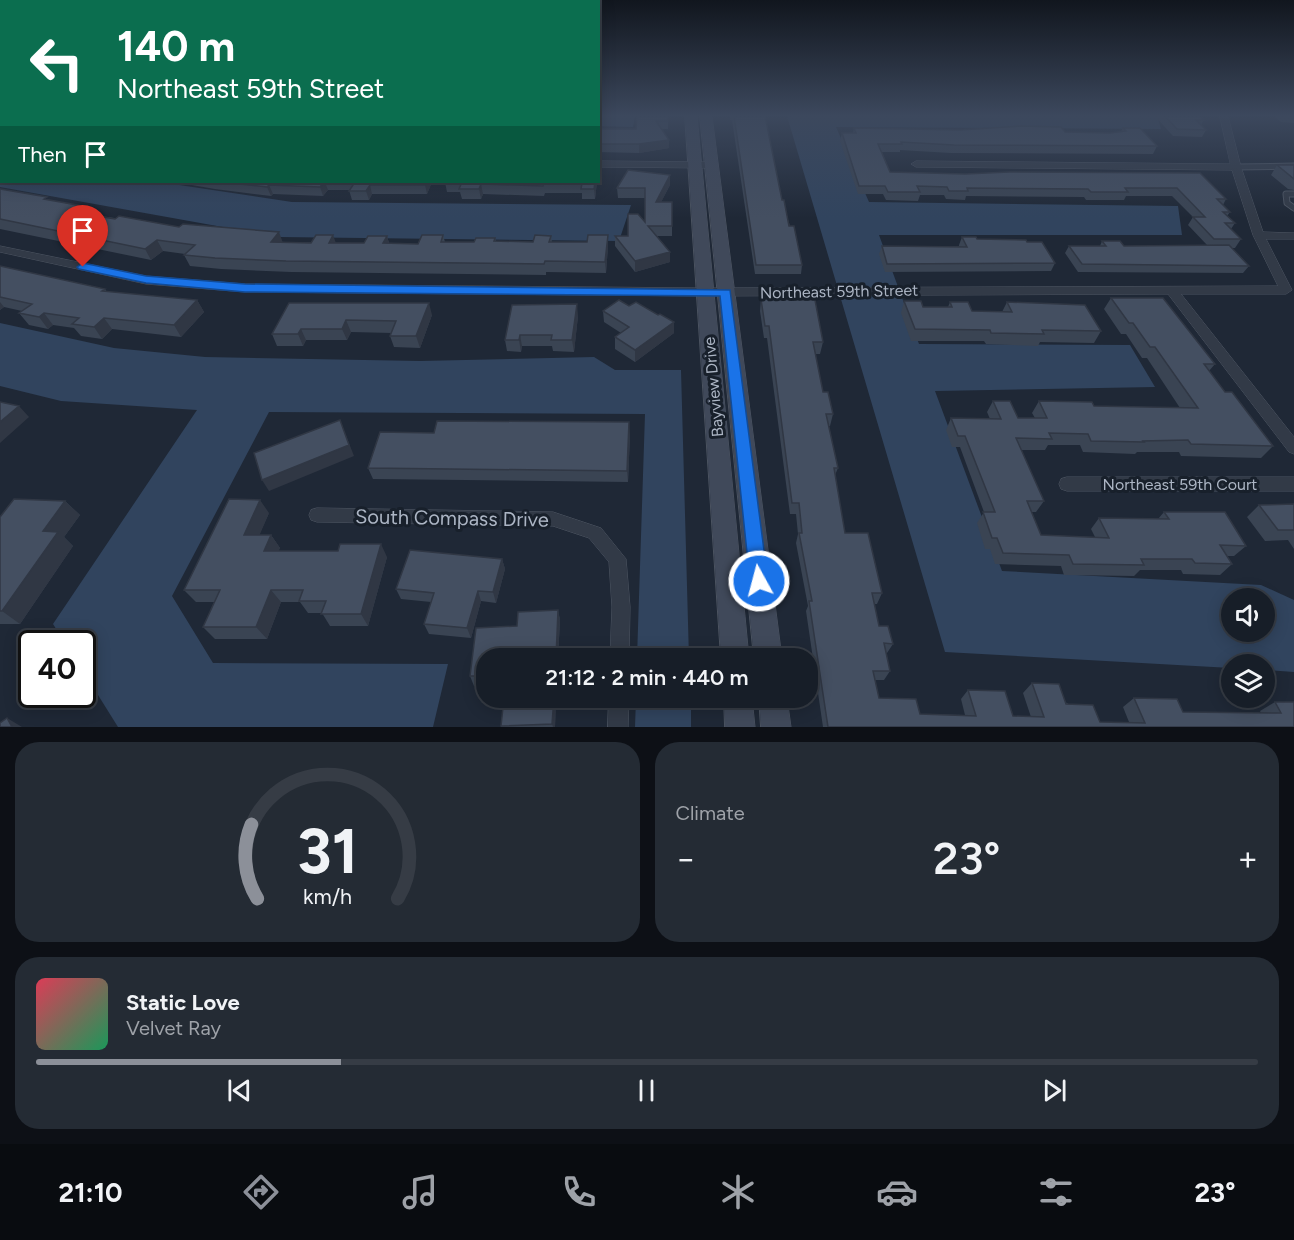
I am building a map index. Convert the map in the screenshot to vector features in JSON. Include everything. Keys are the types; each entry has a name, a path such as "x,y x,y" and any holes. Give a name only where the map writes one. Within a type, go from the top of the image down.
{"street":[{"name":"Bayview Drive","path":"694,150 700,224 736,376 767,648"},
{"name":"Bayview Drive","path":"710,150 718,225 712,376 735,648"},
{"path":"1232,150 1259,235 1294,236"},
{"path":"600,164 712,165"},
{"path":"916,164 1236,167"},
{"path":"700,224 718,225"},
{"name":"Northeast 59th Street","path":"0,249 146,280 245,288 716,292 1286,290 1259,235"},
{"path":"1172,291 1294,448"},
{"path":"712,376 736,376"},
{"name":"Northeast 59th Court","path":"1067,484 1294,484"},
{"path":"721,489 749,490"},
{"name":"South Compass Drive","path":"317,515 553,519 595,533 617,559 621,607 620,648"},
{"path":"618,727 619,708"},
{"path":"739,708 740,727"},
{"path":"774,708 776,727"}],"lane":[{"path":"1236,167 1294,166"},
{"path":"1294,194 1286,194 1287,203 1294,208"}],"water":[{"path":"797,150 846,150 869,202 1178,206 1182,235 879,235 919,344 1130,345 1155,387 935,391 1002,571 1261,585 1268,588 1221,588 1221,642 1275,642 1275,591 1294,600 1294,672 1275,671 1275,654 1221,654 1221,667 945,652"},
{"path":"0,183 166,183 292,202 631,205 619,241 279,237 0,187"},
{"path":"0,323 114,348 205,357 420,361 594,357 615,370 681,370 689,648 637,648 645,414 269,412 172,596 213,663 448,664 433,727 118,727 96,692 96,630 57,630 53,624 197,410 61,401 0,386"},
{"path":"636,708 691,708 691,727 635,727"}],"building":[{"path":"739,150 772,150 782,200 784,200 789,226 794,226 802,265 756,265"},
{"path":"847,150 881,150 890,172 1200,173 1226,199 1217,199 1230,212 1223,212 1235,223 1225,223 1241,239 1214,239 1193,217 1205,217 1177,188 1125,188 1128,192 1091,192 1088,189 967,188 968,191 949,191 947,187 917,186 920,192 888,192 885,186 859,186"},
{"path":"1277,165 1294,165 1294,179"},
{"path":"628,170 670,175 656,202 672,202 672,226 648,226 670,252 635,261 615,236 628,236 628,214 638,214 645,222 645,188 617,188"},
{"path":"229,183 323,183 320,187 269,185 267,187"},
{"path":"354,183 426,183 425,185 370,185 366,191 349,191"},
{"path":"462,183 544,183 543,186 481,184 479,189 459,189"},
{"path":"582,183 595,183 594,189 581,189"},
{"path":"0,189 88,207 80,213 115,219 119,216 179,227 183,224 279,232 271,242 311,243 316,235 333,235 329,243 364,243 368,236 387,236 383,243 418,244 422,235 443,235 441,242 474,242 476,238 495,238 494,241 533,242 535,235 551,236 549,242 587,242 588,235 608,235 605,262 545,261 544,264 215,258 184,255 195,245 157,240 145,249 0,219"},
{"path":"962,237 1042,242 1055,263 887,264 882,246 967,247"},
{"path":"1102,241 1120,241 1124,246 1229,245 1249,266 1082,264 1069,246 1106,246"},
{"path":"0,266 105,289 102,291 197,300 174,325 104,318 94,327 72,324 79,318 44,313 39,317 19,313 32,304 0,297"},
{"path":"1111,298 1163,298 1215,364 1204,364 1225,392 1232,392 1273,446 1191,444 1188,440 1091,441 1088,434 1049,433 1052,439 1016,438 1044,501 1027,501 1041,535 1109,538 1099,518 1169,519 1164,512 1225,512 1246,546 1220,545 1232,564 1195,563 1192,559 1141,559 1144,565 1073,564 1069,555 1003,553 997,538 992,538 983,512 995,512 965,436 958,436 951,418 1001,419 993,401 1010,401 1018,418 1047,418 1039,401 1092,402 1094,406 1198,408 1155,347 1150,347"},
{"path":"761,299 815,300 823,342 813,342 823,392 828,392 833,414 826,414 838,468 834,468 845,533 868,533 882,593 872,593 879,626 888,626 893,644 884,643 890,671 873,671 879,698 916,699 920,714 976,716 968,690 1005,691 1013,716 1044,717 1032,683 1059,684 1066,704 1093,705 1100,722 1145,723 1134,698 1177,699 1183,712 1281,713 1275,702 1294,702 1294,727 828,727 818,648 816,648 809,601 812,601 799,533 802,533 799,503 792,503 769,326 765,326"},
{"path":"619,300 629,306 636,302 674,322 635,350 615,337 629,327 603,311"},
{"path":"904,301 921,301 923,307 952,307 950,302 968,302 972,311 1012,312 1007,302 1085,305 1101,331 1042,330 1044,334 991,333 990,330 915,329"},
{"path":"289,303 429,303 416,336 390,336 396,321 346,320 342,329 301,329 298,334 272,334"},
{"path":"577,304 572,340 551,340 552,335 520,335 519,340 505,340 512,305"},
{"path":"0,402 19,406 0,422"},
{"path":"340,420 349,445 262,480 254,453"},
{"path":"437,421 629,422 627,471 368,468 380,432 434,433"},
{"path":"14,499 65,501 43,531 58,532 0,611 0,517"},
{"path":"229,499 260,500 244,535 271,535 264,551 338,551 340,544 381,544 361,614 321,614 326,601 299,601 303,590 271,590 256,627 203,627 220,590 184,590"},
{"path":"1294,504 1294,530 1278,530 1259,505"},
{"path":"410,550 502,559 493,592 478,591 467,628 424,624 434,593 396,589"},
{"path":"558,610 556,648 476,648 476,676 470,676 476,628 517,626 518,612"},
{"path":"503,708 553,708 552,724 501,726"},
{"path":"7,718 12,727 0,727 0,723"}],"route":[{"path":"83,267 146,280 245,288 726,292 759,581"}]}
